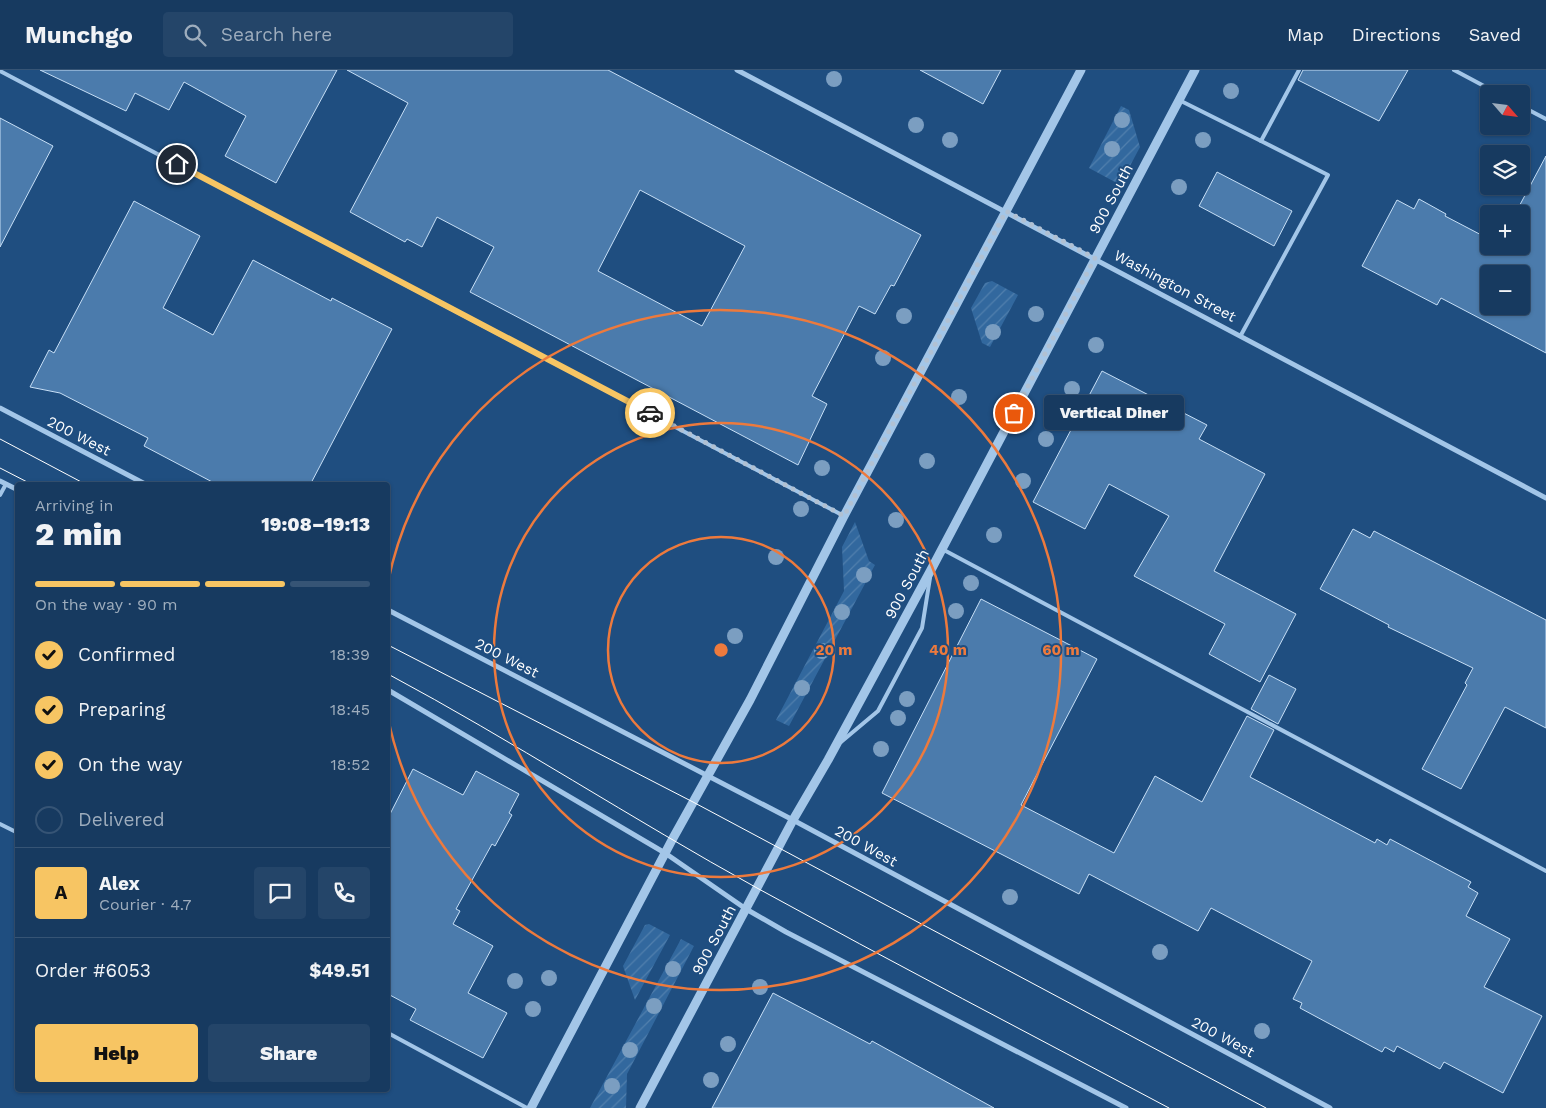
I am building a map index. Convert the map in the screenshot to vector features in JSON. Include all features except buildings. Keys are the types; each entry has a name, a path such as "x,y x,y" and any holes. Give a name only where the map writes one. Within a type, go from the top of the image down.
{"street":[{"name":"Washington Street","path":"738,70 1546,498"},
{"path":"531,1108 706,776 750,700 844,516 1081,70"},
{"name":"900 South","path":"640,1108 793,820 836,747 932,568 1195,70"},
{"name":"200 West","path":"0,408 141,482"},
{"path":"0,481 15,488"},
{"name":"200 West","path":"390,611 793,820 1330,1108"},
{"path":"390,691 665,853 746,909 1126,1108"}],"lane":[{"path":"1261,141 1299,70"},
{"path":"1454,70 1482,85"},
{"path":"0,71 844,516"},
{"path":"1179,100 1328,175 1241,335"},
{"path":"1530,111 1546,119"},
{"path":"0,495 6,484"},
{"path":"942,549 1546,871"},
{"path":"836,747 878,712 922,628 932,568"},
{"path":"0,824 15,832"},
{"path":"390,1034 527,1108"}],"shaded area":[{"path":"1121,106 1129,110 1140,147 1122,181 1115,182 1089,168"},
{"path":"992,281 1018,295 990,347 982,343 971,308 985,283"},
{"path":"855,522 869,561 875,565 789,726 776,720 844,591 842,547"},
{"path":"649,924 670,935 635,1000 623,966 645,925"},
{"path":"681,939 694,946 627,1074 626,1108 590,1108"}],"tram line":[{"path":"0,439 81,482"},
{"path":"0,468 27,482"},
{"path":"390,646 693,802 1266,1108"},
{"path":"390,675 481,726 757,888 1169,1108"}],"way so far":[{"path":"650,413 844,516 1006,211 1095,258 1014,413"}],"place":[{"name":"Vertical Diner","path":"1014,413"}],"route":[{"path":"177,164 650,413"}]}
